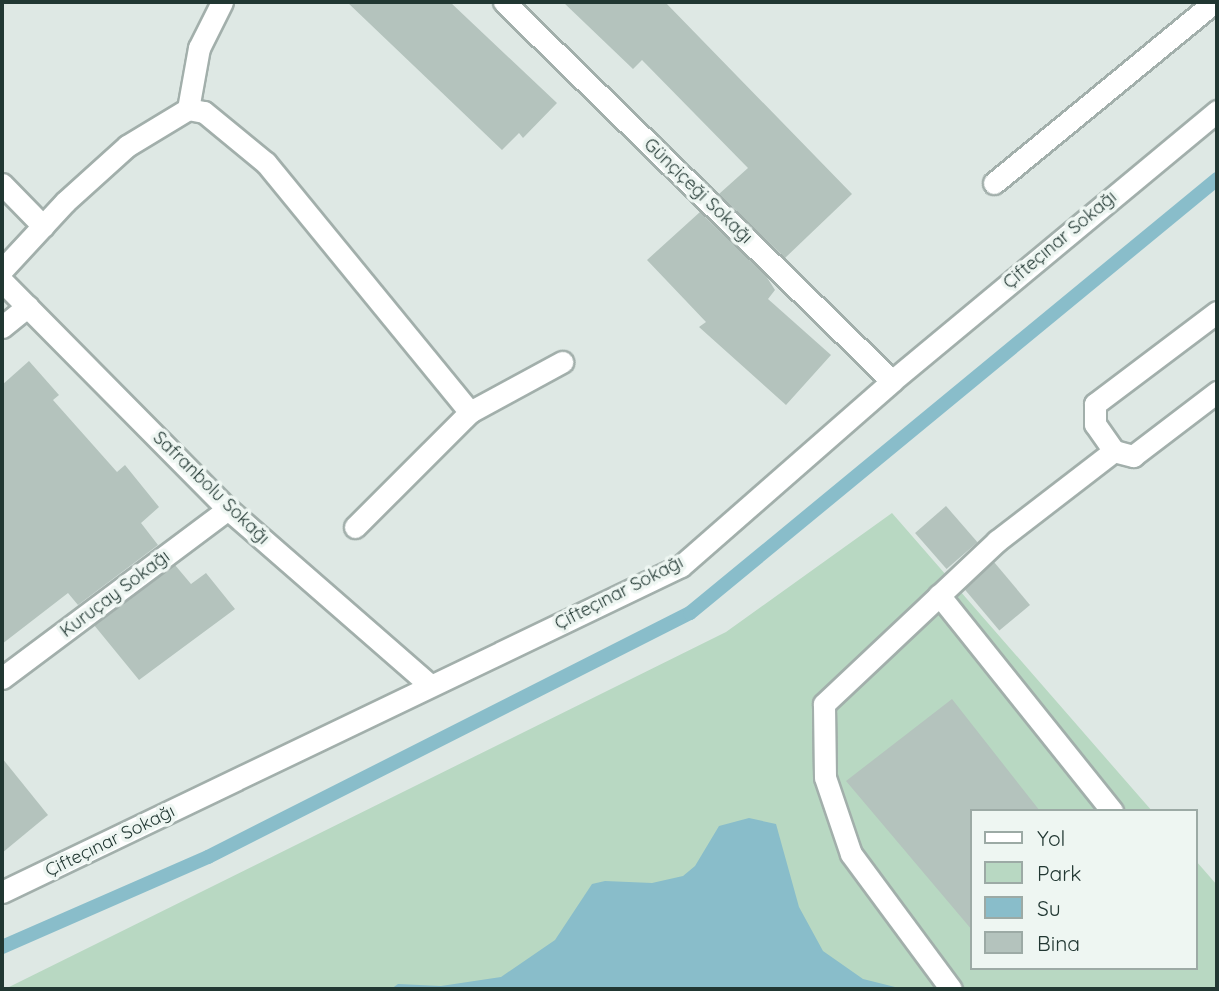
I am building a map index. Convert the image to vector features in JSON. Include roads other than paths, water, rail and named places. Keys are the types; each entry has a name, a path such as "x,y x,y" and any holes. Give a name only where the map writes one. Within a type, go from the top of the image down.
{"street":[{"path":"188,109 199,48 222,2"},
{"name":"Günçiçeği Sokağı","path":"504,2 892,381"},
{"path":"994,183 1214,2"},
{"path":"2,270 43,226 127,146 188,109 204,112 266,163 470,412"},
{"name":"Çifteçınar Sokağı","path":"2,892 681,566 892,381 1217,111"},
{"path":"2,184 43,226"},
{"name":"Safranbolu Sokağı","path":"2,281 228,509 430,685"},
{"path":"2,327 28,306"},
{"path":"1217,312 1095,404 1095,424 1114,451 1133,456 1217,392"},
{"path":"355,527 470,412 562,362"},
{"path":"951,989 851,854 825,777 824,704 997,541 1114,451"},
{"name":"Kuruçay Sokağı","path":"2,678 228,509"},
{"path":"939,595 1110,809"}],"water":[{"path":"749,818 776,824 799,907 823,951 863,979 903,989 391,989 398,984 441,986 501,977 555,940 592,884 605,881 652,883 683,876 695,866 719,826"}],"waterway":[{"path":"2,947 208,857 690,613 1217,179"}]}
